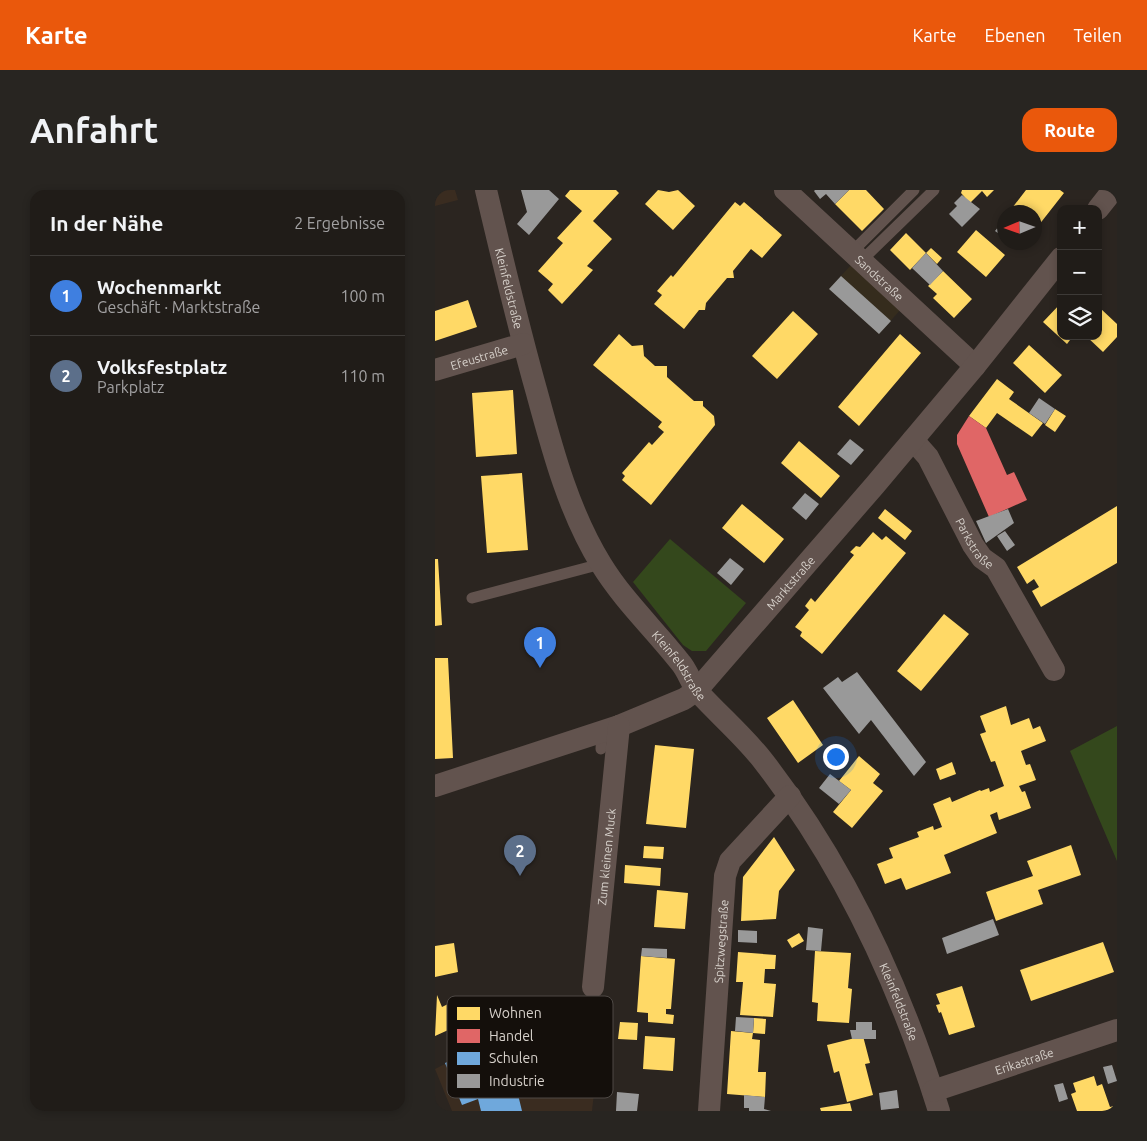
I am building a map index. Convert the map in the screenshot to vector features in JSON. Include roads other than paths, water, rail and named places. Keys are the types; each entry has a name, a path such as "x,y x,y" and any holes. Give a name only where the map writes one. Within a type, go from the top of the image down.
{"street":[{"name":"Kleinfeldstraße","path":"486,190 523,344 559,471 583,532 621,594 683,664 697,690 762,759 789,796 831,861 884,962 936,1101"},
{"name":"Sandstraße","path":"785,190 855,258 975,366"},
{"path":"1101,205 1113,190"},
{"name":"Marktstraße","path":"437,789 607,736 684,699 697,690 913,440 1057,263"},
{"name":"Efeustraße","path":"435,370 523,344"},
{"name":"Parkstraße","path":"913,440 928,458 973,545 983,558 996,568 1054,670"},
{"name":"Zum kleinen Muck","path":"593,987 607,736"},
{"name":"Spitzwegstraße","path":"709,1111 725,876 730,861 789,796"},
{"name":"Erikastraße","path":"936,1101 1117,1030"}],"lane":[{"path":"855,258 914,190"},
{"path":"855,258 934,190"},
{"path":"472,598 601,564"}],"place":[{"name":"Wochenmarkt","path":"540,668"},
{"name":"Volksfestplatz","path":"520,876"}]}
